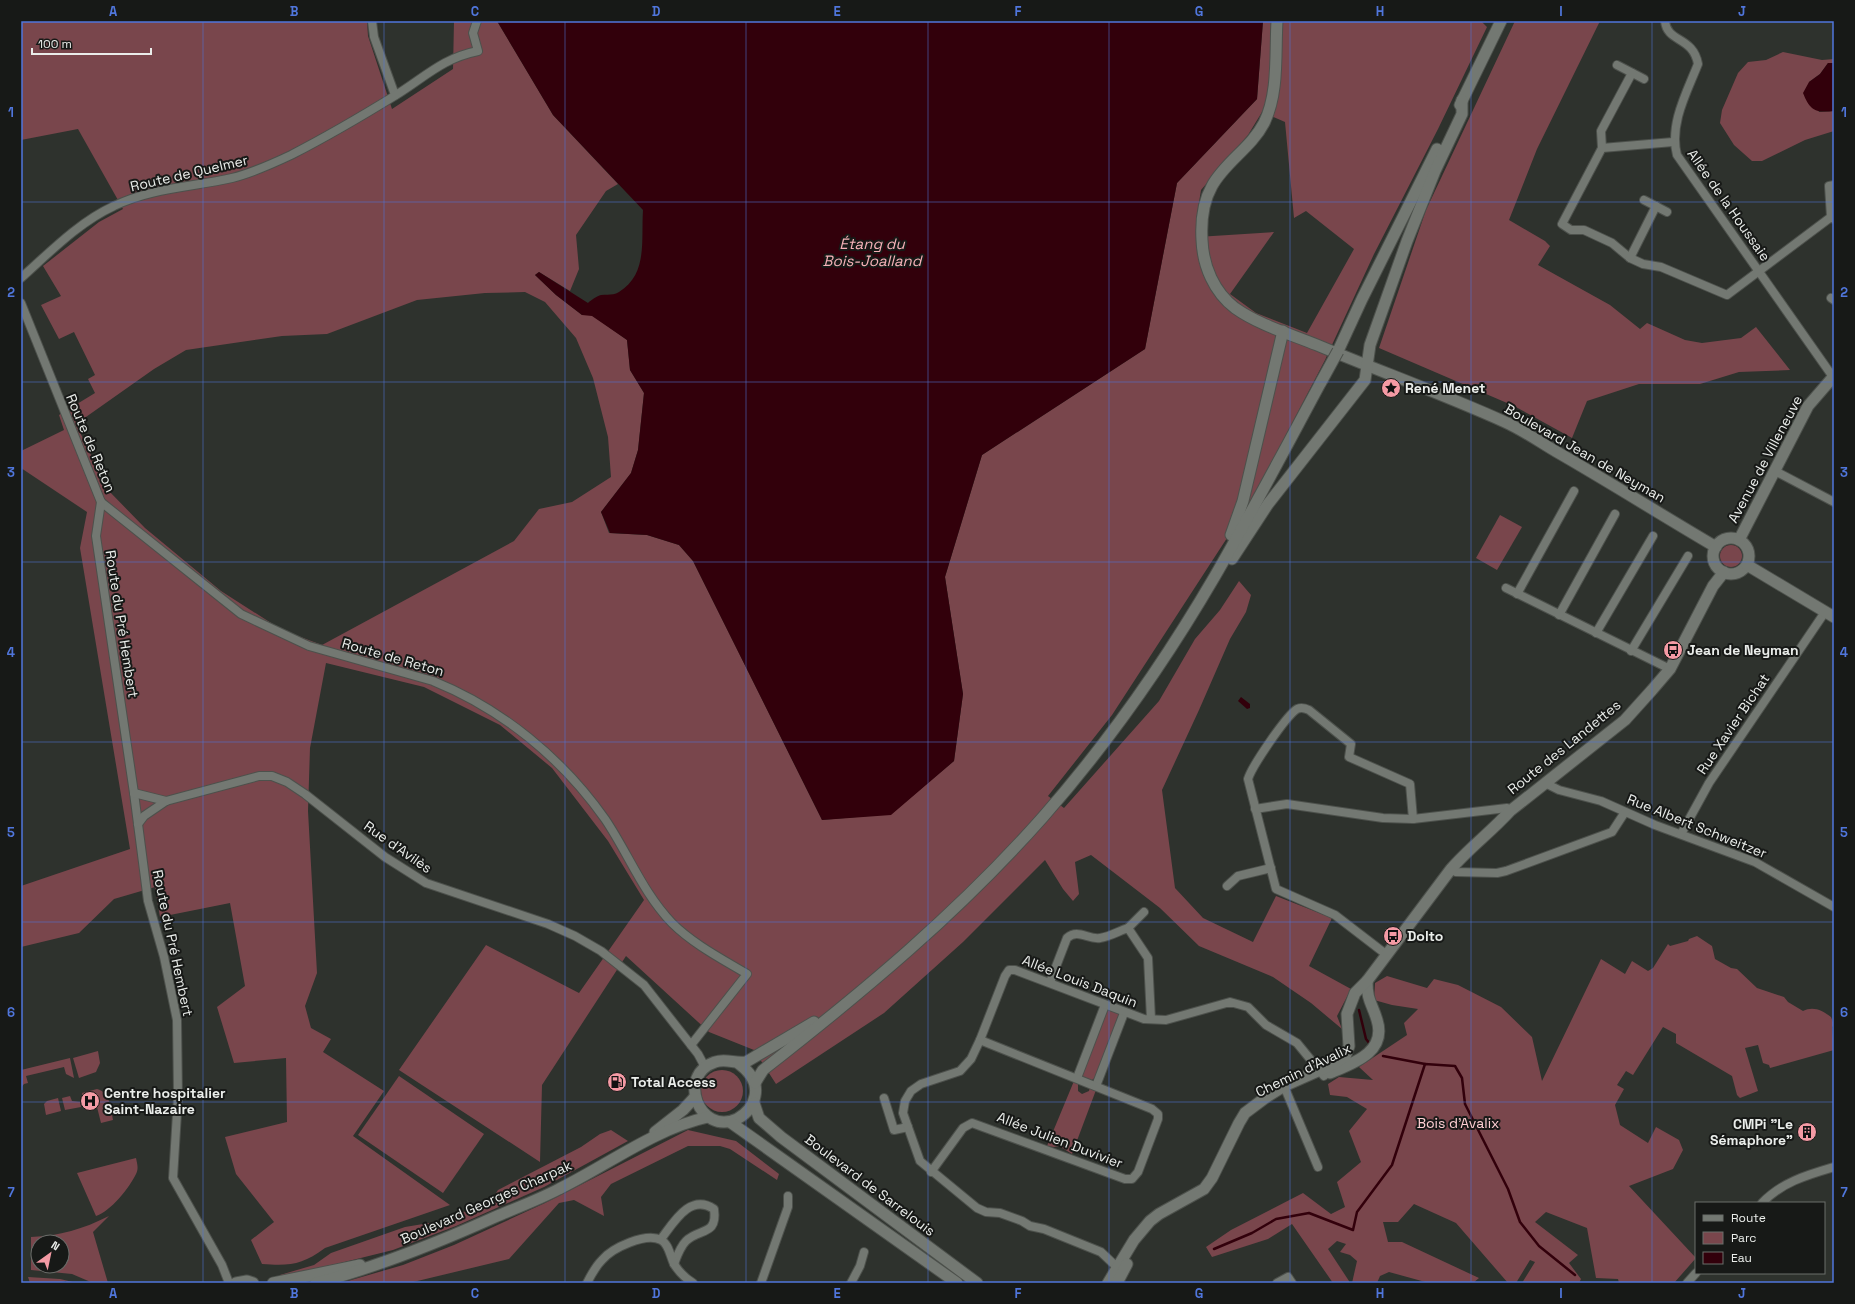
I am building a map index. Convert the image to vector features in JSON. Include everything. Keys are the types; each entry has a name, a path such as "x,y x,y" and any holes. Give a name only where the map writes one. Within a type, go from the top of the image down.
{"main road":[{"name":"Boulevard Jean de Neyman","path":"1277,21 1271,106 1264,123 1251,143 1212,185 1206,198 1202,219 1202,241 1206,265 1214,286 1235,308 1283,331 1507,423 1594,473 1716,547"},
{"path":"755,1083 763,1070 856,997 933,930 981,883 1043,817 1132,703 1193,612 1216,574 1321,382 1500,21"},
{"path":"1216,574 1229,564 1268,504 1365,380 1370,345 1406,241 1435,170 1462,114 1462,100"},
{"path":"1216,574 1219,558 1233,532 1243,501 1283,331"},
{"name":"Avenue de Villeneuve","path":"1739,540 1808,406 1834,376"},
{"path":"1729,538 1739,540 1747,548 1749,554 1747,565 1744,569 1734,574 1724,572 1719,568 1714,558 1716,547 1719,543 1729,538"},
{"path":"1747,565 1830,614"},
{"name":"Route des Landettes","path":"1510,811 1625,720 1670,670 1714,586 1724,572"},
{"name":"Chemin d'Avalix","path":"1322,1073 1345,1057 1349,1046 1347,1014 1356,993 1368,981 1463,855 1497,825 1510,811"},
{"name":"Chemin d'Avalix","path":"1108,1283 1120,1270 1152,1227 1169,1214 1198,1200 1212,1187 1249,1118 1285,1089 1322,1073 1362,1059 1373,1049 1380,1036 1377,1020 1368,1000 1368,981"},
{"path":"738,1063 753,1058 856,997"},
{"path":"727,1060 738,1063 749,1071 755,1083 756,1094 754,1103 744,1115 730,1122 719,1121 708,1117 700,1108 695,1098 695,1086 698,1076 705,1068 715,1062 727,1060"},
{"path":"639,1144 683,1110 695,1098"},
{"name":"Boulevard de Sarrelouis","path":"754,1103 758,1118 781,1138 977,1283"},
{"path":"639,1144 690,1121 708,1117"},
{"name":"Boulevard de Sarrelouis","path":"730,1122 957,1283"},
{"name":"Boulevard Georges Charpak","path":"316,1283 350,1274 454,1236 559,1189 639,1144"},
{"name":"Boulevard Georges Charpak","path":"273,1283 348,1267 387,1261"},
{"name":"Chemin d'Avalix","path":"1117,1283 1120,1270"},
{"path":"236,1283 247,1281 253,1283"}],"street":[{"path":"372,21 374,37 396,95"},
{"name":"Route de Quelmer","path":"21,278 83,225 114,206 142,195 230,178 267,166 292,154 396,95 449,59 460,54 478,51 473,33 477,21"},
{"name":"Allée de la Houssaie","path":"1665,21 1669,32 1692,48 1696,55 1698,64 1681,106 1673,142 1677,155 1834,376"},
{"path":"1617,65 1644,79"},
{"path":"1632,73 1601,131 1602,148 1562,224 1571,230 1584,230 1612,243 1630,258 1643,264 1661,267 1728,295 1833,218 1829,186 1834,185"},
{"path":"1602,148 1673,142"},
{"path":"1644,200 1667,212"},
{"path":"1630,258 1656,206"},
{"name":"Route de Reton","path":"21,303 101,502 241,614 309,646 433,681 451,688 512,724 538,745 576,782 605,820 647,890 662,911 687,936 747,974 691,1046"},
{"path":"1775,470 1834,502"},
{"path":"1517,594 1574,491"},
{"name":"Route du Pré Hembert","path":"101,502 96,536 134,793 148,901 164,957 177,1020 178,1097 173,1178 222,1265 229,1283"},
{"path":"1559,615 1615,514"},
{"path":"1596,633 1653,536"},
{"path":"1631,651 1688,556"},
{"path":"1506,588 1670,670"},
{"name":"Rue Xavier Bichat","path":"1681,834 1709,783 1830,614"},
{"path":"1387,955 1335,915 1276,889 1248,779 1250,772 1272,738 1297,709 1303,708 1309,710 1351,744 1349,757 1410,784 1413,819"},
{"name":"Rue d'Avilès","path":"138,824 144,816 166,801 258,776 272,776 287,782 305,794 385,857 426,883 548,924 575,936 601,951 644,985 691,1046"},
{"name":"Rue Albert Schweitzer","path":"1545,783 1559,790 1601,801 1625,812 1755,862 1834,906"},
{"path":"134,793 166,801"},
{"name":"Route des Landettes","path":"1256,809 1287,804 1383,818 1413,819 1492,809 1507,808 1510,811"},
{"path":"1451,870 1456,872 1497,873 1506,871 1612,832 1625,812"},
{"path":"1227,886 1238,876 1270,868"},
{"path":"1050,982 1067,938 1071,934 1077,933 1100,938 1128,928 1144,912"},
{"path":"1128,928 1148,958 1151,1019"},
{"name":"Allée Louis Daquin","path":"1120,1270 1101,1252 1044,1229 1030,1226 1022,1221 1000,1213 986,1212 977,1208 931,1172 920,1161 903,1113 905,1101 911,1091 922,1084 960,1071 971,1059 1005,976 1010,970 1015,970 1050,982 1124,1013 1144,1019 1166,1020 1230,1002 1237,1003 1248,1007 1266,1025 1297,1043 1322,1073"},
{"path":"1076,1078 1105,1005"},
{"path":"1096,1086 1124,1013"},
{"name":"Allée Julien Duvivier","path":"931,1172 963,1128 972,1122 1125,1179 1132,1179 1138,1172 1158,1114 1152,1109 980,1040"},
{"path":"691,1046 705,1068"},
{"path":"1285,1089 1318,1167"},
{"path":"884,1098 894,1130 908,1127"},
{"path":"1763,1202 1778,1188 1790,1181 1834,1167"},
{"path":"761,1283 788,1207 788,1196"},
{"path":"661,1239 688,1208 697,1203 707,1204 714,1209 716,1219 711,1228 687,1240 679,1252 674,1264"},
{"path":"587,1283 602,1259 614,1250 637,1239 648,1237 661,1239 666,1245 674,1264 685,1278 694,1283"},
{"path":"851,1283 860,1266 864,1252"},
{"path":"1687,1283 1695,1274"},
{"path":"1277,1283 1288,1277 1292,1283"}],"green space":[{"path":"21,21 367,21 368,36 392,109 453,69 454,21 497,21 553,115 618,184 606,191 576,235 579,269 570,291 539,272 535,275 556,295 582,315 592,315 627,340 630,370 644,393 638,450 631,473 601,512 609,533 647,535 679,545 693,561 822,820 891,814 954,761 963,694 945,577 982,455 1145,349 1177,183 1257,99 1263,21 1481,21 1487,27 1438,129 1374,254 1325,360 1253,498 1112,715 1048,796 1064,808 1159,701 1195,639 1220,610 1239,581 1251,595 1246,612 1230,639 1162,790 1175,888 1203,918 1253,942 1276,896 1332,918 1309,966 1351,989 1337,1016 1342,1029 1311,1003 1273,977 1199,946 1160,908 1091,855 1075,862 1079,894 1073,901 1063,889 1045,860 963,942 884,1013 776,1084 754,1050 709,1032 626,956 542,1085 540,1162 399,1070 486,945 579,993 644,900 608,841 552,768 500,725 424,687 326,663 310,748 308,811 317,973 305,1006 311,1028 331,1039 323,1052 384,1091 353,1136 450,1205 325,1248 317,1254 302,1261 280,1265 262,1264 251,1240 274,1222 236,1174 225,1137 287,1122 286,1058 234,1063 217,1007 245,986 230,903 160,917 155,887 114,899 79,933 21,947 21,886 130,849 80,548 87,512 21,468 21,451 64,430 59,415 95,393 88,379 95,375 74,332 59,339 41,305 61,296 43,266 99,222 123,209 78,129 21,140","holes":["1262,112 1285,122 1294,218 1306,211 1354,249 1307,333 1256,313 1230,294 1274,232 1197,237 1196,221 1201,190 1248,135","525,292 545,302 576,338 593,378 608,437 611,477 572,502 539,509 514,541 322,645 282,630 221,591 145,528 108,490 76,424 154,369 186,350 282,336 327,334 417,300 485,293"]},
{"path":"1515,21 1600,21 1537,149 1509,220 1545,241 1550,246 1538,265 1610,305 1640,329 1647,323 1685,340 1702,343 1741,338 1756,327 1790,370 1739,372 1700,384 1639,384 1587,401 1572,438 1514,406 1379,348 1426,210"},
{"path":"1783,52 1822,60 1834,59 1834,63 1828,63 1820,74 1809,82 1819,112 1834,111 1834,131 1805,140 1762,161 1752,161 1734,145 1720,123 1722,110 1738,73 1748,62 1766,60"},
{"path":"1500,515 1522,527 1497,570 1476,558"},
{"path":"1731,545 1739,548 1742,556 1739,564 1731,567 1723,564 1720,556 1723,548"},
{"name":"Bois d'Avalix","path":"1697,936 1712,946 1715,959 1731,968 1737,969 1757,988 1784,997 1788,1002 1803,1011 1814,1009 1824,1012 1831,1017 1834,1025 1832,1027 1834,1050 1770,1068 1769,1065 1763,1063 1758,1045 1745,1048 1758,1091 1740,1098 1737,1095 1732,1076 1676,1043 1676,1034 1663,1027 1633,1075 1626,1071 1617,1085 1624,1089 1615,1105 1620,1125 1648,1143 1656,1127 1679,1140 1683,1150 1673,1169 1629,1186 1695,1257 1695,1259 1674,1283 1619,1283 1618,1279 1596,1278 1587,1228 1546,1212 1535,1222 1578,1255 1569,1263 1581,1279 1579,1283 1522,1283 1535,1262 1530,1260 1516,1283 1508,1283 1456,1223 1414,1204 1398,1222 1383,1222 1388,1242 1402,1242 1479,1278 1473,1283 1429,1283 1389,1272 1380,1276 1377,1283 1352,1283 1357,1261 1350,1255 1340,1252 1346,1244 1337,1241 1328,1249 1349,1283 1333,1283 1292,1224 1268,1239 1212,1257 1206,1247 1231,1230 1303,1193 1331,1214 1345,1207 1337,1182 1361,1162 1349,1131 1367,1109 1347,1097 1330,1095 1328,1084 1339,1077 1373,1080 1359,1067 1407,1035 1404,1023 1418,1009 1392,1005 1374,1000 1375,983 1387,976 1427,988 1434,979 1458,985 1501,1007 1532,1037 1542,1081 1601,959 1625,974 1632,961 1648,971 1653,968 1668,944 1670,946 1688,941 1689,939"},
{"path":"1109,1009 1118,1013 1120,1018 1096,1077 1092,1080 1083,1077 1082,1072 1106,1011"},
{"path":"98,1051 100,1063 96,1072 79,1078 73,1058"},
{"path":"70,1058 74,1078 66,1074 64,1067 26,1076 28,1083 24,1084 21,1088 21,1070"},
{"path":"718,1070 726,1070 734,1073 740,1079 743,1091 740,1103 734,1109 726,1112 718,1112 710,1109 704,1103 701,1095 701,1087 704,1079 710,1073"},
{"path":"399,1076 484,1134 443,1193 358,1135"},
{"path":"1074,1081 1078,1082 1078,1091 1082,1094 1089,1091 1090,1087 1096,1090 1072,1154 1059,1146 1047,1146"},
{"path":"97,1089 105,1093 109,1101 113,1120 101,1123 96,1103 85,1105 82,1093"},
{"path":"70,1096 72,1101 80,1102 81,1107 65,1110 62,1098"},
{"path":"58,1098 61,1111 46,1115 44,1104 47,1101"},
{"path":"611,1130 628,1141 544,1187 456,1226 393,1250 280,1278 280,1275 314,1265 331,1253 405,1227 441,1221 459,1211 465,1212 477,1210 491,1200 498,1190 581,1147 600,1134"},
{"path":"688,1130 736,1141 779,1174 777,1180 730,1149 720,1146 688,1146 611,1184 601,1197 604,1216 574,1200 559,1203 509,1259 409,1283 341,1283 403,1265 454,1245 545,1203"},
{"path":"136,1158 138,1166 137,1172 129,1185 107,1210 96,1216 77,1173"},
{"path":"109,1216 93,1232 108,1283 93,1283 70,1274 70,1234 57,1234 81,1228"},
{"path":"28,1277 60,1279 77,1283 67,1283 66,1281 57,1283 30,1283"}],"water":[{"name":"Étang du Bois-Joalland","path":"497,21 1263,21 1257,99 1177,183 1145,349 982,455 945,577 963,694 954,761 891,815 822,820 693,561 679,545 647,535 610,533 601,512 631,473 638,450 644,393 630,370 627,340 592,316 582,315 556,295 535,275 539,272 588,303 599,296 619,292 628,285 635,276 639,266 642,245 643,210 553,115"},
{"path":"1828,63 1834,63 1834,111 1823,112 1814,110 1808,104 1803,93 1809,82 1820,74"},
{"path":"1241,697 1250,704 1250,708 1247,709 1238,701"}],"waterway":[{"path":"1359,1010 1366,1039 1370,1044"},
{"path":"1383,1056 1425,1064"},
{"path":"1214,1249 1252,1233 1276,1219 1309,1213 1353,1230 1357,1212 1392,1165 1425,1064 1455,1066 1462,1078 1465,1104 1508,1189 1520,1222 1539,1246 1575,1275"}],"place":[{"name":"René Menet","path":"1391,388"},
{"name":"Jean de Neyman","path":"1673,650"},
{"name":"Dolto","path":"1393,936"},
{"name":"Total Access","path":"617,1082"},
{"name":"Centre hospitalier Saint-Nazaire","path":"90,1101"},
{"name":"CMPi \"Le Sémaphore\"","path":"1807,1132"}]}
